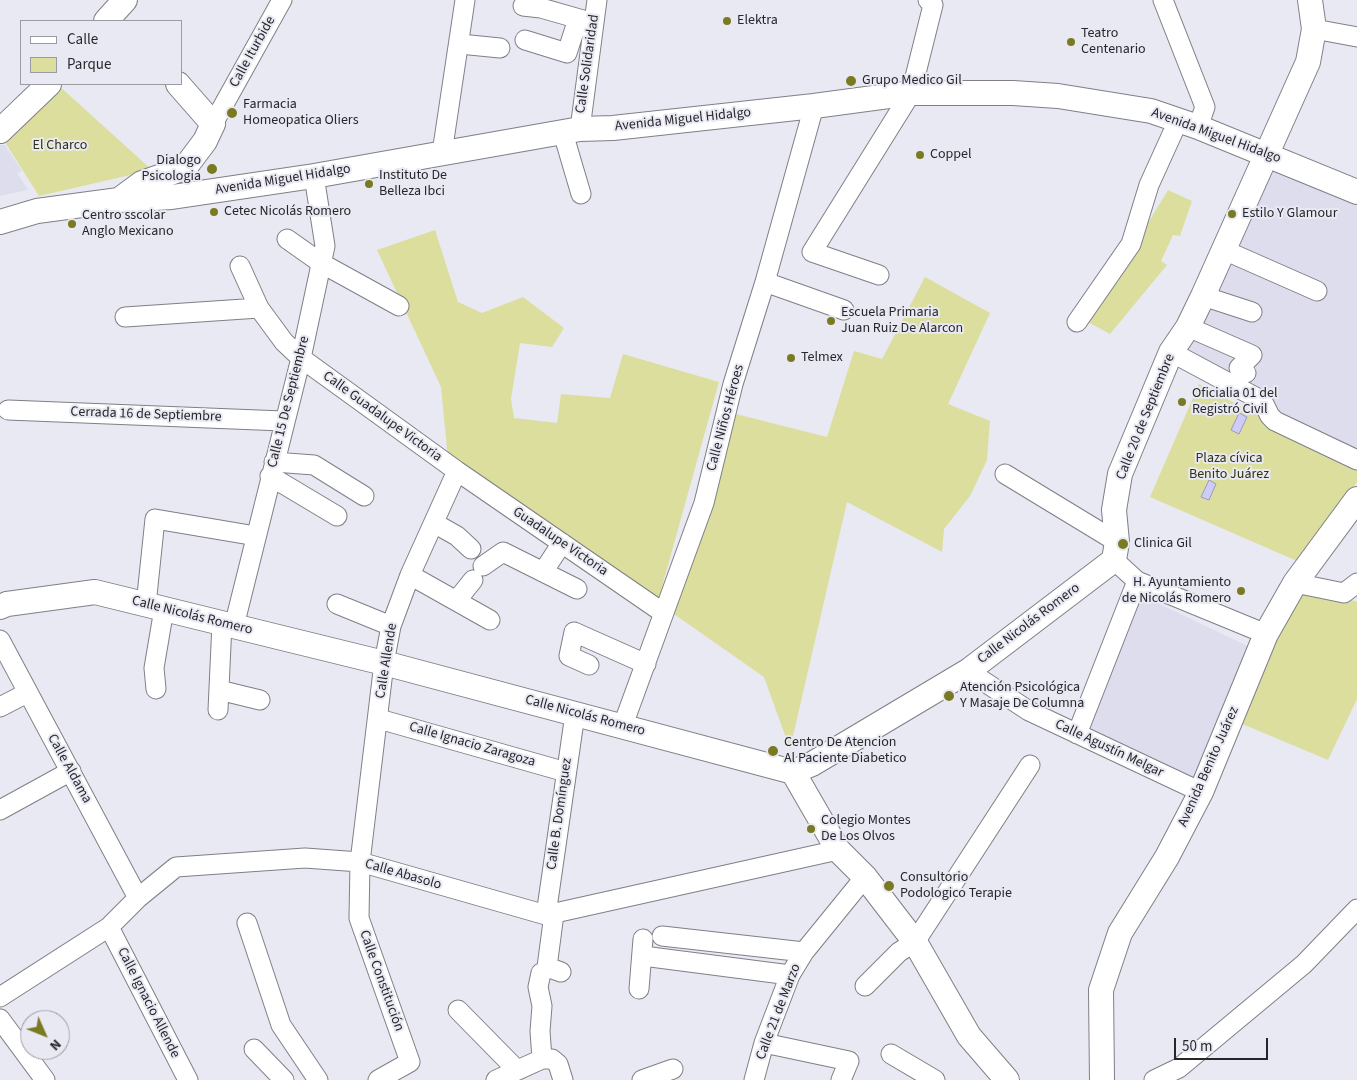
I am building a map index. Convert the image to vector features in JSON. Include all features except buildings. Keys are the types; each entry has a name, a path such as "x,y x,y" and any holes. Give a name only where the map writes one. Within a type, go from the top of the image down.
{"main road":[{"name":"Calle 20 de Septiembre","path":"1115,551 1114,510 1120,474 1171,352 1188,328 1308,62 1314,29 1310,0"},
{"path":"1,129 48,85"},
{"path":"179,85 213,124"},
{"name":"Avenida Miguel Hidalgo","path":"0,222 38,211 119,200 172,197 314,176 572,131 814,106 911,93 1058,96 1119,104 1151,111 1268,154 1357,192"},
{"name":"Calle Iturbide","path":"119,200 142,183 179,170 187,165 199,151 213,124"},
{"name":"Avenida Benito Juárez","path":"1102,1080 1101,990 1120,933 1167,856 1201,792 1266,634 1295,582 1357,499"},
{"name":"Calle Nicolás Romero","path":"0,606 95,592 384,663 793,772 812,764 968,671 1115,551"},
{"path":"793,772 838,850 865,877 915,942 969,1036 1008,1080"}],"street":[{"name":"Calle Iturbide","path":"213,124 282,0"},
{"path":"442,153 466,0"},
{"name":"Calle Solidaridad","path":"572,131 586,21 597,0"},
{"path":"879,275 812,252 911,93 932,5 928,0"},
{"path":"1077,322 1132,244 1149,185 1188,124 1204,106 1163,0"},
{"path":"525,40 567,53 586,21 537,4"},
{"path":"1314,29 1357,37"},
{"path":"460,44 500,48"},
{"name":"Calle Niños Héroes","path":"623,726 646,664 662,612 704,503 733,384 765,282 814,106"},
{"path":"572,131 581,194"},
{"name":"Calle 15 De Septiembre","path":"218,710 228,625 256,536 283,421 301,358 321,263 324,246 323,225 314,176"},
{"path":"287,239 321,263 399,306"},
{"path":"1224,250 1317,291"},
{"name":"Calle Guadalupe Victoria","path":"240,266 260,308 284,342 301,358 457,471"},
{"path":"765,282 844,310"},
{"path":"1203,296 1252,312"},
{"path":"125,317 260,308"},
{"path":"1188,328 1252,355 1239,368 1246,373"},
{"path":"1171,352 1257,398 1264,404 1275,421 1357,460"},
{"name":"Cerrada 16 de Septiembre","path":"8,410 283,421"},
{"path":"272,469 314,465 364,496"},
{"path":"272,469 337,516"},
{"name":"Guadalupe Victoria","path":"457,471 662,612"},
{"name":"Calle Allende","path":"360,862 390,626 410,575 457,471"},
{"path":"1005,474 1115,551 1137,581 1266,634"},
{"path":"156,689 154,668 155,519 256,536"},
{"path":"434,523 457,536 471,549"},
{"path":"543,572 562,543"},
{"path":"458,600 478,573 504,552 577,589"},
{"path":"410,575 458,600 490,620"},
{"path":"1077,734 1137,581"},
{"path":"1295,582 1344,593 1357,583"},
{"path":"337,604 390,626"},
{"path":"589,665 569,656 574,632 646,664"},
{"name":"Calle Aldama","path":"0,640 138,898"},
{"name":"Calle Agustín Melgar","path":"968,671 1029,711 1201,792"},
{"path":"219,690 260,700"},
{"path":"0,707 27,693"},
{"name":"Calle B. Domínguez","path":"561,972 547,967 550,914 566,772 575,714"},
{"name":"Calle Ignacio Zaragoza","path":"379,719 566,772"},
{"path":"865,986 898,952 915,942 1030,765"},
{"path":"0,810 71,771"},
{"name":"Calle Abasolo","path":"0,997 109,927 138,898 176,867 305,858 360,862 550,914 838,850"},
{"name":"Calle Constitución","path":"360,862 358,918 410,1062 378,1080"},
{"name":"Calle 21 de Marzo","path":"754,1080 764,1043 790,975 804,952 865,877"},
{"path":"1154,1080 1179,1068 1304,964 1357,909"},
{"path":"247,923 281,1025 318,1080"},
{"name":"Calle Ignacio Allende","path":"109,927 188,1080"},
{"path":"662,936 804,952"},
{"path":"638,989 643,948 790,975"},
{"path":"541,973 538,987 542,1006 540,1031 542,1059"},
{"path":"458,1010 517,1070"},
{"path":"0,1019 45,1080"},
{"path":"764,1043 849,1061 841,1080"},
{"path":"254,1049 284,1080"},
{"path":"891,1054 934,1080"},
{"path":"496,1080 542,1059 552,1059 558,1064 563,1080"},
{"path":"642,1080 673,1069"}],"shaded area":[{"path":"0,145 5,145 22,171 17,173 28,190 0,196"},
{"path":"1267,156 1357,193 1357,456 1272,419 1171,352"},
{"path":"1136,593 1250,647 1195,786 1080,733"}],"green space":[{"name":"El Charco","path":"58,85 152,170 39,196 3,139"},
{"path":"1168,190 1192,201 1180,236 1173,235 1161,261 1167,265 1110,334 1088,322"},
{"path":"435,230 458,302 482,313 523,297 564,328 552,347 520,343 511,399 514,418 557,423 561,394 610,398 623,354 719,382 658,601 448,459 441,387 377,250"},
{"path":"925,277 990,313 948,404 990,421 987,460 970,496 944,529 942,552 847,502 790,749 764,677 671,612 732,413 827,437 854,351 882,359"},
{"name":"Plaza cívica Benito Juárez","path":"1199,384 1276,425 1357,461 1357,482 1297,561 1150,497"},
{"path":"1322,590 1357,602 1357,699 1328,760 1240,723 1278,630 1302,594"}],"water":[{"path":"1239,413 1247,417 1239,434 1231,430"},
{"path":"1209,480 1216,484 1209,500 1201,497"}],"place":[{"name":"Elektra","path":"727,21"},
{"name":"Teatro Centenario","path":"1071,42"},
{"name":"Grupo Medico Gil","path":"851,81"},
{"name":"Farmacia Homeopatica Oliers","path":"232,113"},
{"name":"Coppel","path":"920,155"},
{"name":"Dialogo Psicologia","path":"212,169"},
{"name":"Instituto De Belleza Ibci","path":"369,184"},
{"name":"Cetec Nicolás Romero","path":"214,212"},
{"name":"Estilo Y Glamour","path":"1232,214"},
{"name":"Centro sscolar Anglo Mexicano","path":"72,224"},
{"name":"Escuela Primaria Juan Ruiz De Alarcon","path":"831,321"},
{"name":"Telmex","path":"791,358"},
{"name":"Oficialia 01 del Registró Civil","path":"1182,402"},
{"name":"Clinica Gil","path":"1123,544"},
{"name":"H. Ayuntamiento de Nicolás Romero","path":"1241,591"},
{"name":"Atención Psicológica Y Masaje De Columna","path":"949,696"},
{"name":"Centro De Atencion Al Paciente Diabetico","path":"773,751"},
{"name":"Colegio Montes De Los Olvos","path":"811,829"},
{"name":"Consultorio Podologico Terapie","path":"889,886"}]}
